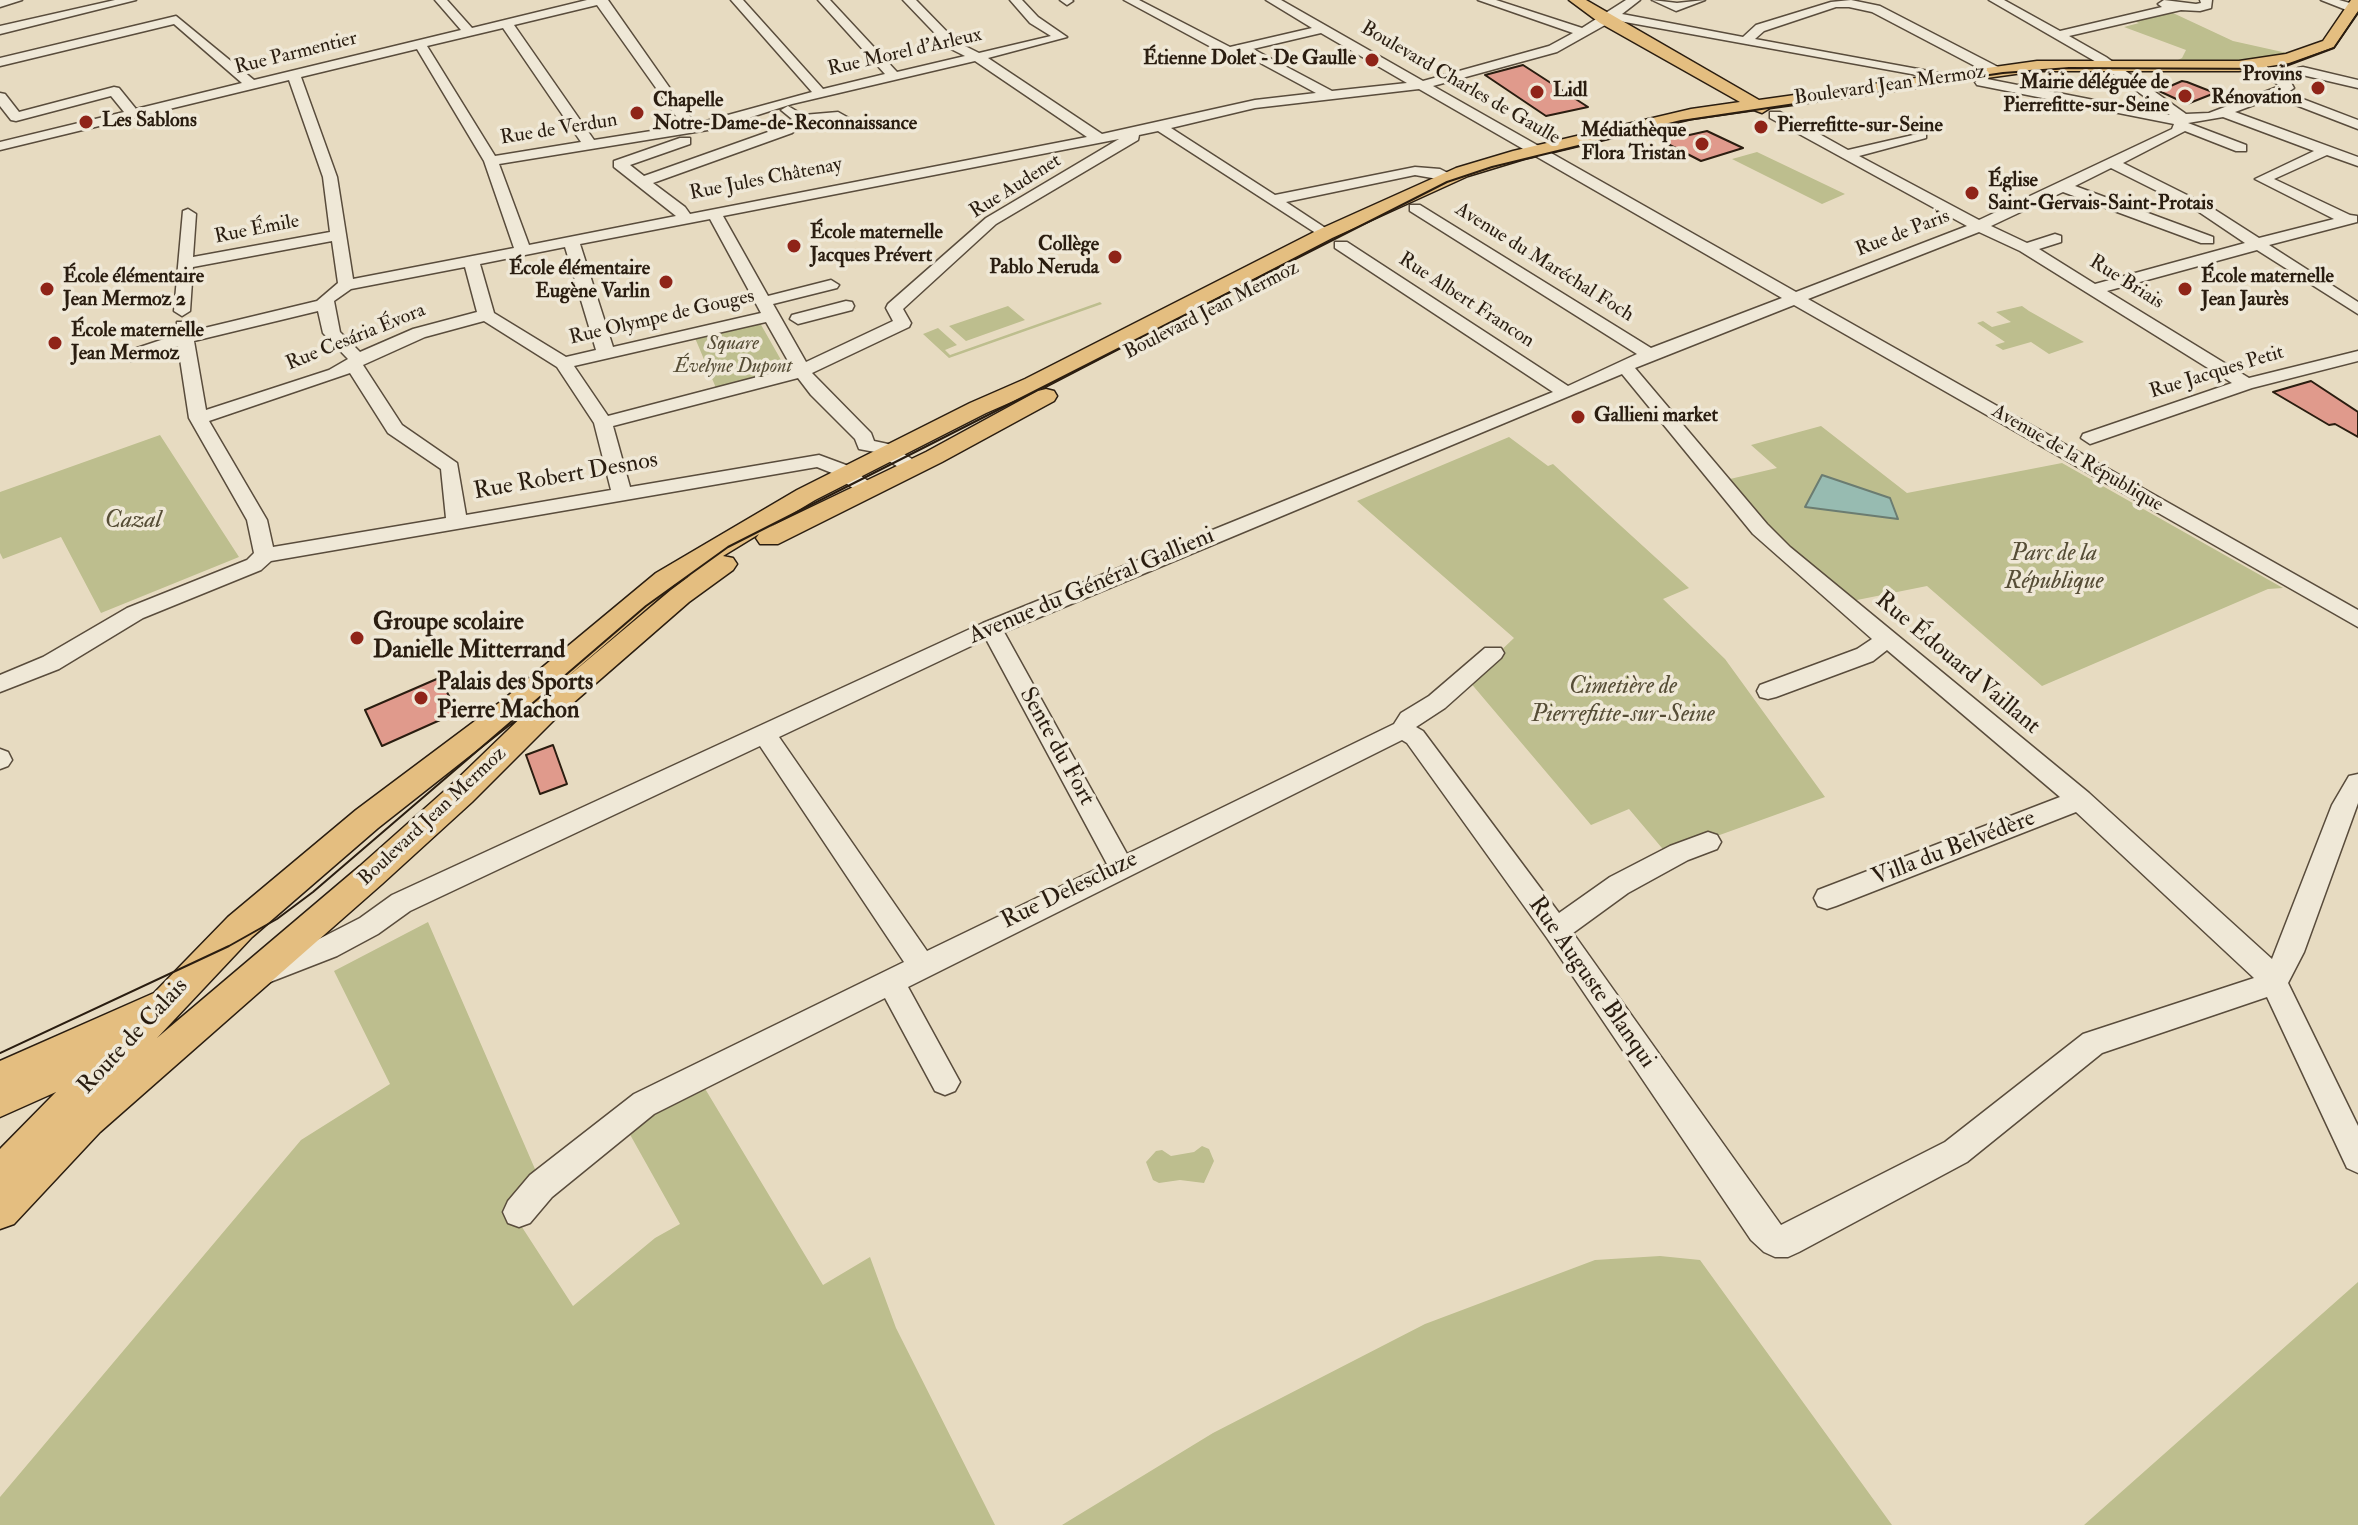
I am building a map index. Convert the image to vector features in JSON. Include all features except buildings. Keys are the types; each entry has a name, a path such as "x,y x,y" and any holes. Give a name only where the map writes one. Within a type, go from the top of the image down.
{"main road":[{"path":"1576,0 1775,115"},
{"name":"Boulevard Jean Mermoz","path":"264,966 449,805 547,710 699,581 857,482 878,449 1074,364 1333,240 1415,208 1437,195 1545,155 1681,115 1945,78 2262,64 2329,44 2356,4"},
{"name":"Boulevard Jean Mermoz","path":"2112,69 2275,84 2343,53"},
{"path":"2289,58 2309,69"},
{"name":"Boulevard Jean Mermoz","path":"271,900 409,786 513,707 665,579 711,549 857,482 913,468 1449,177 1662,131 1775,115 1989,76"},
{"name":"Route de Calais","path":"0,1176 210,955 271,900"},
{"path":"21,1085 166,1002 264,966"},
{"path":"21,1085 140,1031 264,966"},
{"name":"Route de Calais","path":"0,1210 87,1120 264,966"},
{"path":"21,1085 81,1072 95,1079"}],"street":[{"path":"0,3 16,0"},
{"path":"0,30 130,0"},
{"path":"441,0 469,32"},
{"path":"600,0 692,129"},
{"name":"Rue Parmentier","path":"0,146 600,0"},
{"name":"Rue Morel d'Arleux","path":"737,0 820,93 1061,37 1034,20 1016,0"},
{"path":"824,0 895,77"},
{"path":"909,0 953,45 978,57 1098,138"},
{"path":"1130,0 1228,51 1324,29"},
{"name":"Boulevard Charles de Gaulle","path":"1272,0 1795,298"},
{"path":"1484,0 1583,32"},
{"name":"Rue Jules Châtenay","path":"346,285 1152,128 1255,104 1422,85 1553,49 1609,18 1634,0"},
{"path":"1658,0 1676,7 1699,0"},
{"path":"1995,0 2060,35 2112,69 2182,122"},
{"path":"2155,0 2171,10"},
{"path":"2060,35 2171,10 2203,7 2207,5 2206,0"},
{"path":"2327,0 2356,4"},
{"path":"1746,40 1760,28 1835,4 1849,3 1876,9 1989,76 2182,122 2241,148"},
{"path":"0,61 185,15"},
{"path":"1609,18 1746,40 1945,78"},
{"path":"0,61 176,20 252,85"},
{"path":"506,23 593,148 680,210 685,219"},
{"path":"420,44 491,161 523,250"},
{"path":"1244,49 1329,95"},
{"path":"2262,64 2260,68 2275,84 2358,125"},
{"path":"2309,69 2358,83"},
{"path":"294,75 330,177 346,285 326,299 332,333 356,362 395,429 450,467 457,522"},
{"path":"0,83 22,107 108,84 133,114"},
{"name":"Rue de Paris","path":"1795,298 1981,225 2178,131 2182,122 2224,113 2275,84"},
{"path":"0,97 16,117 114,91"},
{"name":"Rue de Verdun","path":"491,161 593,148 692,129 783,106 820,93"},
{"path":"619,164 783,106 800,119"},
{"path":"2224,113 2358,162"},
{"path":"642,182 787,130 800,119 833,115 856,126"},
{"name":"Rue Briais","path":"1775,115 1949,212 2026,248 2246,384"},
{"name":"Rue Albert Francon","path":"1152,128 1272,200 1567,393"},
{"name":"Rue Audenet","path":"802,371 874,334 903,323 894,308 991,221 1152,128"},
{"path":"1845,155 1921,135"},
{"path":"2327,150 2262,179 2353,218"},
{"path":"2110,162 2204,209 2358,309"},
{"path":"1272,200 1415,171 1435,172 1449,177"},
{"path":"656,192 680,183"},
{"path":"2062,186 2231,250"},
{"name":"Avenue du Maréchal Foch","path":"1415,208 1650,355"},
{"path":"714,213 779,316 802,371 817,391 878,449 913,468"},
{"path":"188,214 183,325 198,418 257,520 259,560"},
{"path":"2095,289 2353,218"},
{"name":"Rue Émile","path":"184,264 337,235"},
{"path":"2026,248 2055,239"},
{"path":"571,241 606,353"},
{"path":"471,261 486,315 563,363 603,423 622,494"},
{"path":"779,316 831,285"},
{"name":"Avenue du Général Gallieni","path":"264,966 327,948 369,926 401,903 991,628 1795,298"},
{"name":"Avenue de la République","path":"1795,298 2358,620"},
{"path":"131,356 183,325 325,304"},
{"path":"779,316 846,306"},
{"name":"Rue Cesária Évora","path":"198,418 356,362 419,333 486,315"},
{"name":"Rue Olympe de Gouges","path":"563,363 779,316"},
{"name":"Rue Jacques Petit","path":"2090,438 2246,384 2358,356"},
{"name":"Rue Édouard Vaillant","path":"1625,367 1760,529 2080,800 2260,964 2274,983 2358,1158"},
{"path":"603,423 802,371"},
{"name":"Rue Robert Desnos","path":"0,684 51,663 135,613 259,560 457,522 836,459 878,449"},
{"path":"819,461 857,482"},
{"name":"Sente du Fort","path":"991,628 1121,866"},
{"path":"1768,691 1865,655 1887,639"},
{"name":"Rue Delescluze","path":"519,1212 541,1186 644,1104 1402,730 1409,719 1437,702 1493,653"},
{"name":"Rue Auguste Blanqui","path":"1402,730 1415,737 1556,930 1762,1229 1775,1241 1788,1241 1956,1152 2093,1043 2274,983"},
{"path":"765,735 921,965"},
{"path":"2274,983 2295,937 2344,805 2358,783"},
{"name":"Villa du Belvédère","path":"1827,898 2080,800"},
{"path":"1556,930 1619,885 1679,853 1708,842"},
{"path":"891,983 945,1082"}],"green space":[{"path":"2173,13 2233,41 2287,53 2235,61 2174,62 2182,58 2186,50 2124,27 2139,23 2133,21"},
{"path":"1757,152 1845,194 1822,204 1732,159"},
{"path":"1100,302 1102,304 949,358 923,334 938,328 957,345 945,350 950,355"},
{"path":"1008,306 1025,320 966,341 949,326"},
{"path":"2022,306 2084,342 2049,354 2031,342 2003,350 1995,345 2005,342 1977,323 1983,321 1992,327 2011,322 1996,312"},
{"name":"Square Évelyne Dupont","path":"760,323 785,367 777,372 716,388 695,338"},
{"name":"Parc de la République","path":"1821,426 1907,493 2062,463 2283,588 2268,589 2042,686 1927,586 1852,601 1775,532 1730,479 1777,468 1751,445"},
{"name":"Cazal","path":"160,435 239,557 101,613 61,537 3,559 0,553 0,492"},
{"name":"Cimetière de Pierrefitte-sur-Seine","path":"1509,437 1548,466 1553,464 1689,588 1663,599 1725,659 1825,797 1667,854 1629,809 1591,825 1469,681 1514,638 1357,501"},
{"path":"428,922 538,1176 509,1207 573,1306 655,1238 680,1224 623,1122 695,1072 823,1285 870,1257 896,1328 995,1525 0,1525 0,1497 301,1140 390,1084 334,971"},
{"path":"1202,1146 1209,1149 1214,1161 1204,1183 1180,1180 1159,1183 1153,1180 1146,1162 1156,1151 1162,1150 1171,1156 1194,1152"},
{"path":"1660,1256 1700,1260 1892,1525 1062,1525 1213,1433 1425,1324 1595,1260"},
{"path":"2358,1282 2358,1525 2084,1525"}],"water":[{"path":"1822,475 1890,498 1898,519 1805,507"}],"tram line":[{"path":"0,1053 229,946 277,919 313,892 646,606 728,547 1447,182 1492,167 1681,121 2003,73 2069,68 2278,69 2334,48 2358,13"}],"place":[{"name":"Étienne Dolet - De Gaulle","path":"1372,60"},
{"name":"Provins Rénovation","path":"2318,88"},
{"name":"Lidl","path":"1537,92"},
{"name":"Mairie déléguée de Pierrefitte-sur-Seine","path":"2185,96"},
{"name":"Chapelle Notre-Dame-de-Reconnaissance","path":"637,113"},
{"name":"Les Sablons","path":"86,122"},
{"name":"Pierrefitte-sur-Seine","path":"1761,127"},
{"name":"Médiathèque Flora Tristan","path":"1702,144"},
{"name":"Église Saint-Gervais-Saint-Protais","path":"1972,193"},
{"name":"École maternelle Jacques Prévert","path":"794,246"},
{"name":"Collège Pablo Neruda","path":"1115,257"},
{"name":"École élémentaire Eugène Varlin","path":"666,282"},
{"name":"École élémentaire Jean Mermoz 2","path":"47,289"},
{"name":"École maternelle Jean Jaurès","path":"2185,289"},
{"name":"École maternelle Jean Mermoz","path":"55,343"},
{"name":"Gallieni market","path":"1578,417"},
{"name":"Groupe scolaire Danielle Mitterrand","path":"357,638"},
{"name":"Palais des Sports Pierre Machon","path":"421,698"}]}
